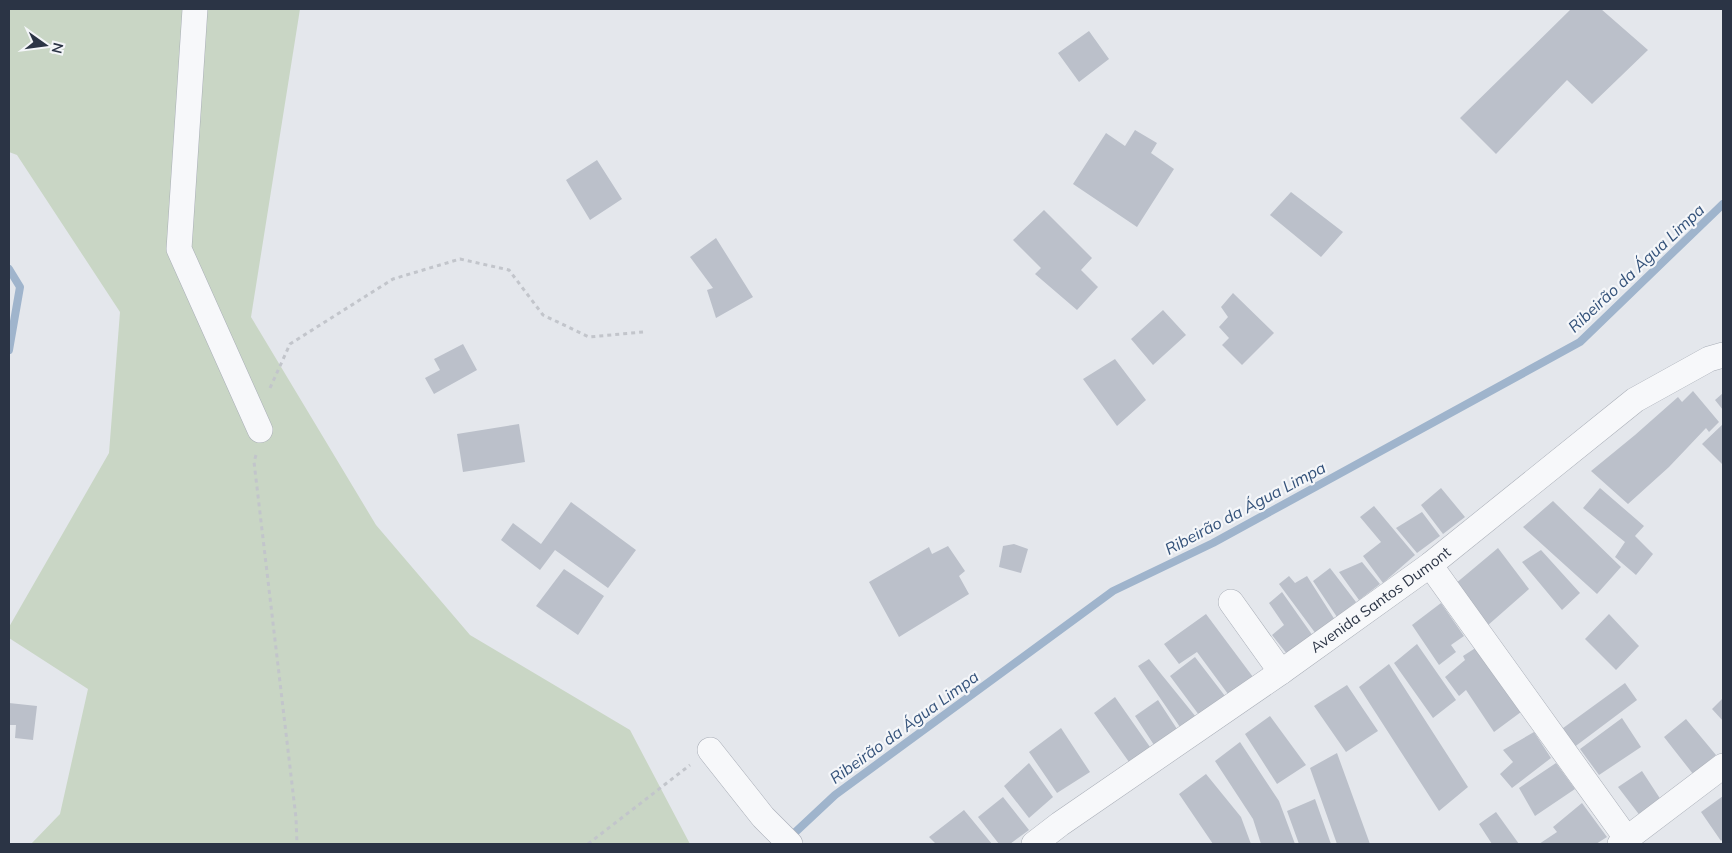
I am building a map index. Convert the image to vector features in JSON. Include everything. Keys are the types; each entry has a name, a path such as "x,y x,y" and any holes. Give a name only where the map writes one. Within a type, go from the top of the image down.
{"street":[{"path":"195,9 179,249 260,430"},
{"name":"Avenida Santos Dumont","path":"1034,844 1060,824 1281,672 1430,565 1635,400 1709,359 1723,355"},
{"path":"1430,565 1623,842 1723,766"},
{"path":"1232,602 1281,672"},
{"path":"710,750 763,817 790,844"}],"path":[{"path":"297,844 296,818 254,462 264,402 290,344 393,279 460,259 509,270 543,315 589,337 643,332"},
{"path":"588,844 710,750"}],"green space":[{"path":"9,9 300,9 251,317 376,525 470,635 630,730 690,844 31,844 60,814 88,689 9,638 9,627 109,453 120,312 17,155 9,152"}],"building":[{"path":"1571,9 1601,9 1648,50 1592,104 1567,80 1496,154 1460,118"},
{"path":"1089,31 1109,59 1079,82 1058,53"},
{"path":"1135,130 1157,143 1151,153 1174,169 1137,227 1073,184 1106,133 1125,146"},
{"path":"597,160 622,199 590,220 566,180"},
{"path":"1291,192 1343,232 1321,257 1270,215"},
{"path":"1044,210 1092,258 1081,270 1098,287 1077,310 1035,274 1041,268 1013,240"},
{"path":"716,238 753,297 716,318 707,290 713,288 690,257"},
{"path":"1233,293 1274,333 1242,365 1222,345 1229,338 1219,327 1228,317 1221,307"},
{"path":"1163,310 1186,335 1153,365 1131,339"},
{"path":"463,344 477,370 434,394 425,378 440,370 434,359"},
{"path":"1115,359 1146,400 1117,426 1083,379"},
{"path":"1693,391 1719,422 1709,432 1706,428 1669,467 1628,504 1591,471 1678,397 1682,402"},
{"path":"1723,393 1723,410 1715,400"},
{"path":"519,424 525,462 463,472 457,434"},
{"path":"1723,424 1723,465 1702,444"},
{"path":"1441,488 1465,517 1443,534 1421,505"},
{"path":"1600,488 1644,526 1635,536 1653,554 1636,575 1615,557 1625,542 1583,508"},
{"path":"1553,501 1621,567 1597,594 1523,527"},
{"path":"571,502 636,550 608,588 555,550 540,570 501,540 513,523 541,544"},
{"path":"1374,506 1415,555 1383,583 1363,556 1381,542 1360,517"},
{"path":"1422,512 1440,536 1417,553 1396,528"},
{"path":"1014,544 1028,549 1021,573 999,567 1003,546"},
{"path":"948,546 965,571 959,576 969,594 899,637 869,582 929,547 932,554"},
{"path":"1498,548 1529,589 1487,626 1455,584"},
{"path":"1541,550 1580,593 1562,610 1522,562"},
{"path":"1362,562 1380,584 1359,600 1339,572"},
{"path":"1330,568 1356,602 1337,617 1313,581"},
{"path":"564,569 604,596 578,635 536,606"},
{"path":"1289,576 1295,583 1307,576 1335,620 1316,634 1279,584"},
{"path":"1282,592 1313,636 1287,654 1272,635 1284,625 1269,603"},
{"path":"1441,603 1464,636 1451,645 1456,652 1439,665 1412,625"},
{"path":"1206,614 1253,677 1228,694 1197,652 1179,664 1164,644"},
{"path":"1609,614 1639,646 1616,670 1585,639"},
{"path":"1417,644 1456,700 1433,718 1394,663"},
{"path":"1477,647 1521,712 1494,732 1466,690 1459,696 1445,677 1465,660 1463,656"},
{"path":"1195,657 1225,696 1199,715 1170,676"},
{"path":"1149,659 1196,717 1180,727 1138,666"},
{"path":"1389,664 1468,787 1439,811 1359,687"},
{"path":"1625,683 1637,700 1573,748 1559,731"},
{"path":"1347,685 1378,731 1346,752 1314,706"},
{"path":"1115,697 1150,747 1129,762 1094,713"},
{"path":"1723,698 1723,721 1712,709"},
{"path":"1158,700 1177,729 1154,745 1135,716"},
{"path":"9,703 37,706 33,740 15,738 16,725 9,725"},
{"path":"1270,716 1306,765 1277,784 1245,734"},
{"path":"1622,718 1641,747 1599,775 1580,749"},
{"path":"1686,719 1716,755 1693,774 1664,737"},
{"path":"1061,728 1090,772 1057,793 1029,752"},
{"path":"1534,732 1551,758 1512,788 1500,774 1513,762 1503,750"},
{"path":"1240,742 1279,801 1295,844 1261,844 1253,819 1215,761"},
{"path":"1337,753 1370,844 1337,844 1310,768"},
{"path":"1029,763 1053,797 1029,818 1004,786"},
{"path":"1556,763 1575,789 1535,816 1519,788"},
{"path":"1642,771 1661,800 1641,817 1618,787"},
{"path":"1206,774 1241,817 1251,844 1213,844 1179,794"},
{"path":"1723,796 1723,839 1721,841 1701,812"},
{"path":"1003,797 1029,830 1010,844 999,844 978,817"},
{"path":"1315,799 1331,844 1299,844 1287,811"},
{"path":"1582,803 1607,837 1596,844 1539,844 1557,832 1553,827"},
{"path":"964,810 992,844 936,844 929,837"},
{"path":"1496,812 1519,844 1492,844 1479,824"}],"waterway":[{"name":"Ribeirão da Água Limpa","path":"788,839 835,795 1113,591 1213,543 1580,342 1723,204"},
{"name":"Ribeirão da Água Limpa","path":"9,269 20,287 9,350"}]}
